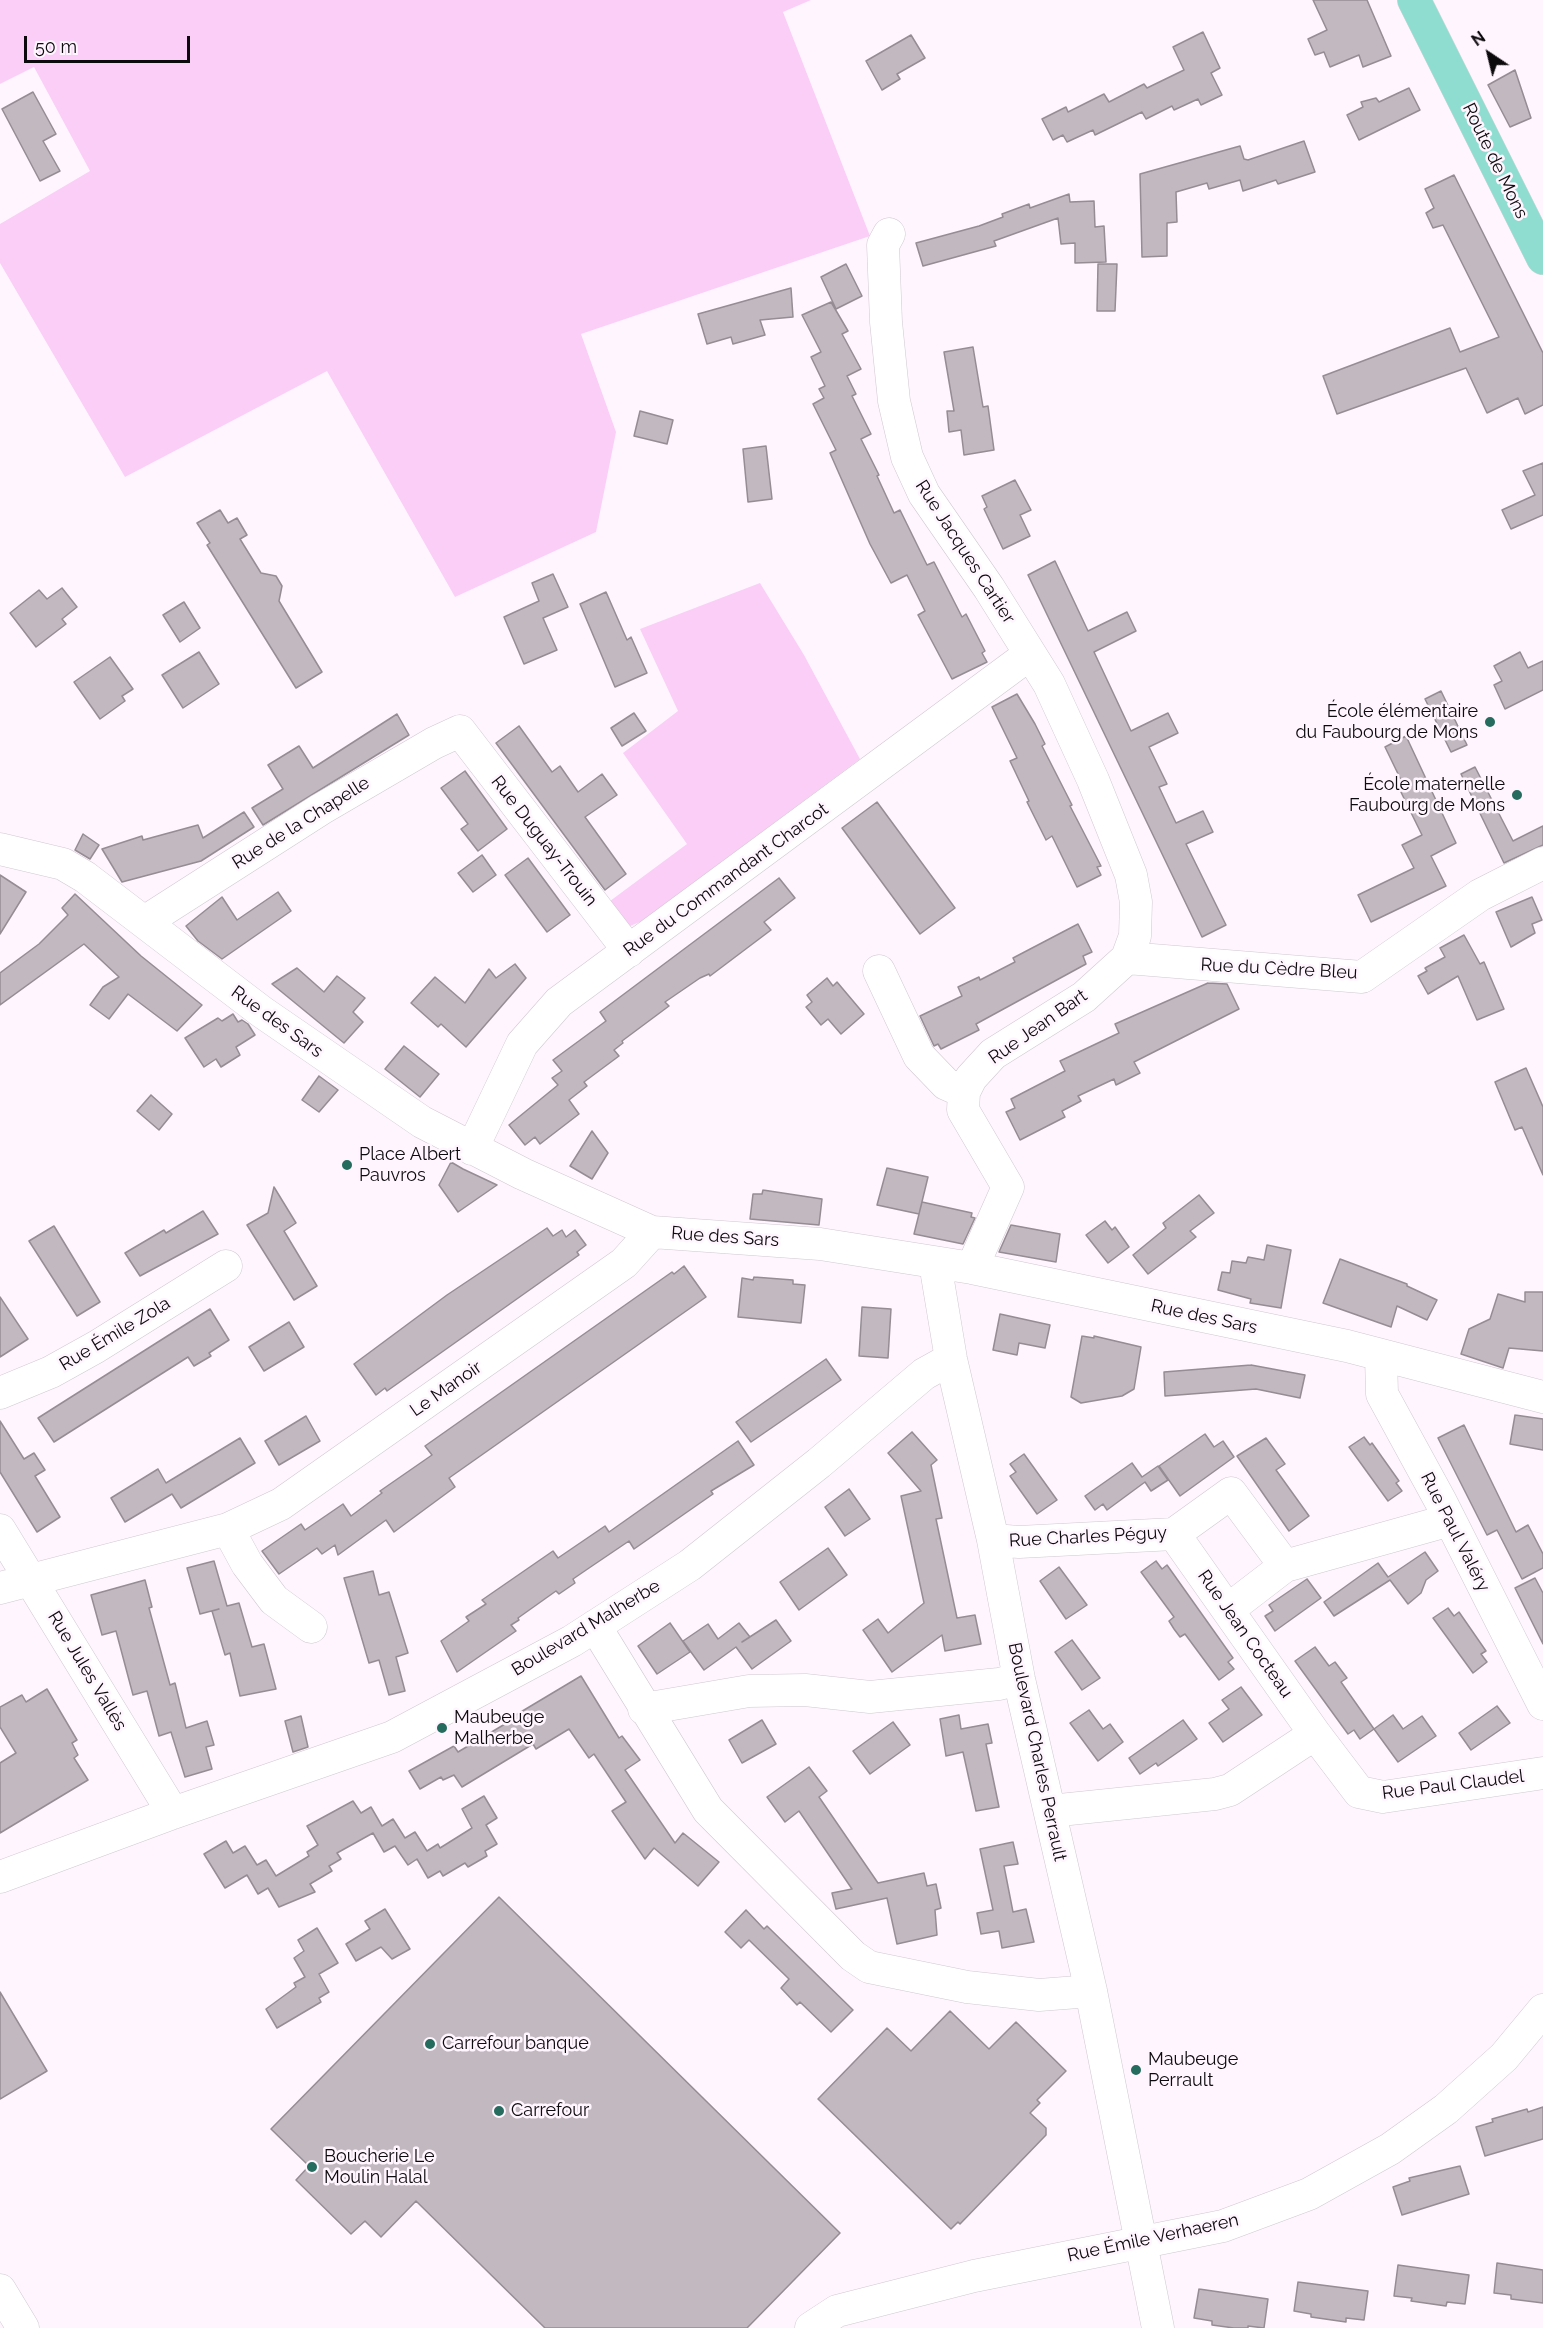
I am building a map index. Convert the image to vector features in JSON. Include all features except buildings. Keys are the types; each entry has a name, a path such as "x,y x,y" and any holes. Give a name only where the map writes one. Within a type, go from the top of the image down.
{"main road":[{"name":"Route de Mons","path":"1414,0 1539,245"}],"street":[{"name":"Rue Jacques Cartier","path":"889,234 884,245 886,322 894,401 907,457 924,494 990,588 1030,654"},
{"name":"Rue du Commandant Charcot","path":"472,1149 522,1044 559,1002 1030,654"},
{"path":"1030,654 1062,711 1131,875 1136,902 1135,936 1127,958"},
{"name":"Rue Duguay-Trouin","path":"460,730 629,951"},
{"name":"Rue de la Chapelle","path":"146,921 321,809 434,742 460,730"},
{"name":"Rue des Sars","path":"0,849 63,864 146,921 253,1005 422,1122 472,1149 652,1232 820,1244 972,1268 1347,1346 1543,1397"},
{"name":"Rue du Cèdre Bleu","path":"1127,958 1362,977 1480,895 1543,863"},
{"name":"Rue Jean Bart","path":"964,1092 971,1078 993,1054 1084,997 1127,958"},
{"path":"879,972 919,1056 946,1084 964,1092 963,1110 1008,1187 972,1268"},
{"name":"Le Manoir","path":"0,1588 30,1578 228,1529 281,1504 624,1263 652,1232"},
{"name":"Boulevard Charles Perrault","path":"935,1263 951,1359 993,1540 1020,1678 1090,1991 1158,2328"},
{"name":"Rue Émile Zola","path":"0,1393 51,1372 96,1347 226,1266"},
{"name":"Rue Paul Valéry","path":"1380,1356 1383,1394 1543,1704"},
{"name":"Boulevard Malherbe","path":"0,1877 173,1813 392,1737 572,1641 690,1565 819,1463 924,1374 951,1359"},
{"name":"Rue Charles Péguy","path":"993,1540 1019,1542 1174,1534 1231,1492 1285,1566"},
{"path":"1229,1609 1285,1566 1450,1520"},
{"path":"228,1529 247,1564 274,1600 311,1627"},
{"name":"Rue Jules Vallès","path":"0,1530 173,1813"},
{"name":"Rue Jean Cocteau","path":"1174,1534 1315,1734"},
{"path":"595,1626 708,1810 853,1956 869,1967 991,1990 1038,1995 1090,1991"},
{"path":"644,1709 749,1690 805,1690 870,1697 999,1684 1020,1678"},
{"path":"1050,1811 1215,1794 1230,1790 1315,1734"},
{"name":"Rue Paul Claudel","path":"1315,1734 1359,1792 1383,1797 1543,1773"},
{"name":"Rue Émile Verhaeren","path":"811,2328 837,2311 881,2299 974,2276 1223,2226 1309,2194 1390,2149 1446,2109 1504,2057 1543,2010"},
{"path":"0,2290 23,2328"}],"shaded area":[{"path":"0,0 811,0 783,12 870,236 581,334 616,432 596,532 455,597 327,371 125,477 0,263 0,224 90,171 34,67 0,84"},
{"path":"760,583 804,655 860,759 642,921 628,927 606,904 687,844 623,753 678,711 640,629"}],"place":[{"name":"École élémentaire du Faubourg de Mons","path":"1490,722"},
{"name":"École maternelle Faubourg de Mons","path":"1517,795"},
{"name":"Place Albert Pauvros","path":"347,1165"},
{"name":"Maubeuge Malherbe","path":"442,1728"},
{"name":"Carrefour banque","path":"430,2044"},
{"name":"Maubeuge Perrault","path":"1136,2070"},
{"name":"Carrefour","path":"499,2111"},
{"name":"Boucherie Le Moulin Halal","path":"312,2167"}]}
